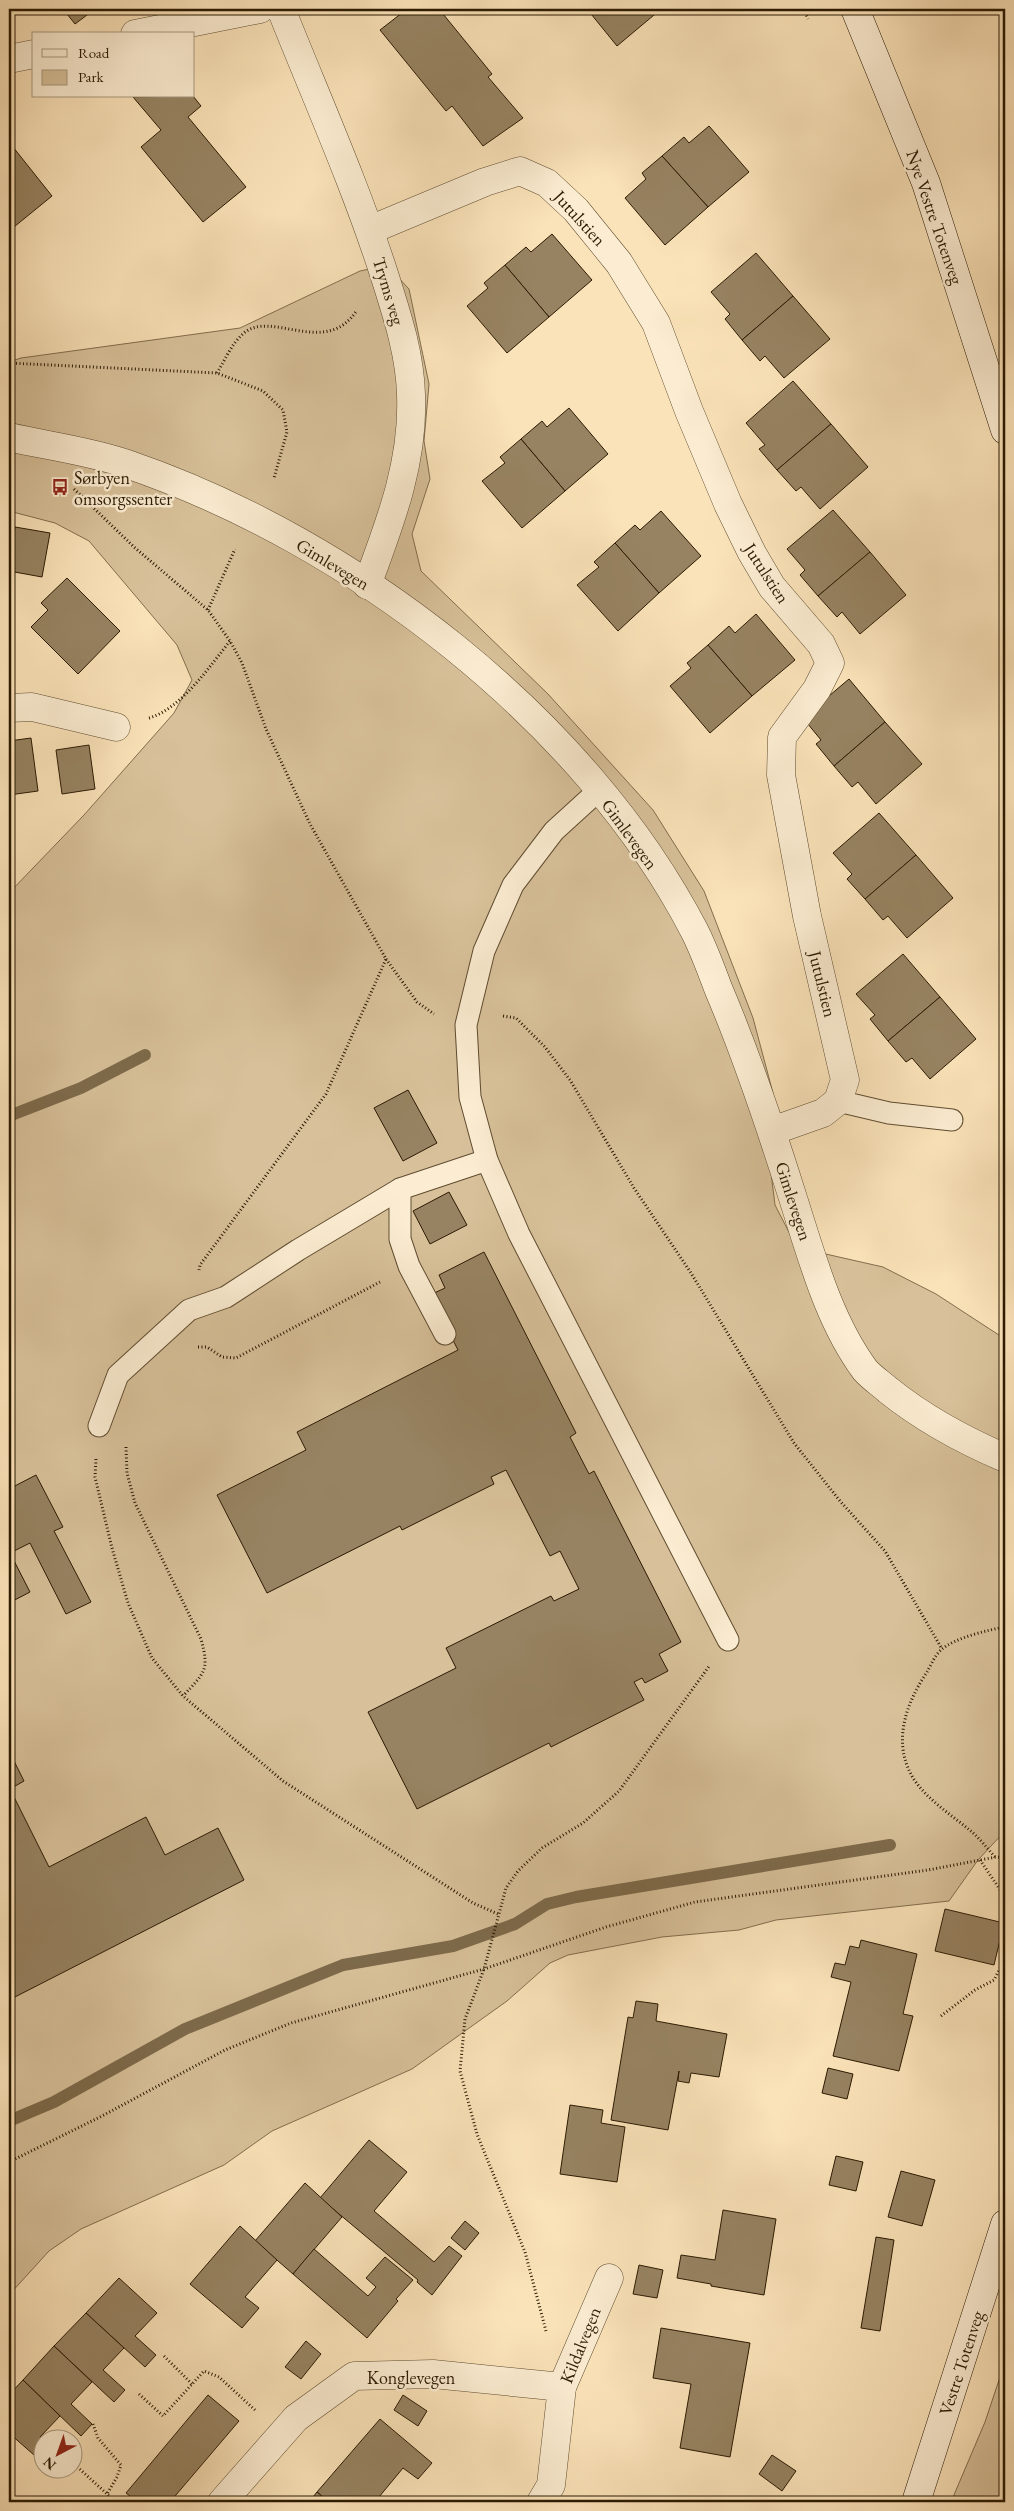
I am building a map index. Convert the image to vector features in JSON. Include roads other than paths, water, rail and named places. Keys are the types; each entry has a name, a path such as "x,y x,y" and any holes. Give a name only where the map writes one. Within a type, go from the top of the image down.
{"street":[{"path":"144,32 260,9"},
{"name":"Tryms veg","path":"281,9 370,230 402,330 411,394 408,450 396,508 367,585"},
{"name":"Nye Vestre Totenveg","path":"855,9 926,183 1005,430"},
{"path":"9,59 32,54"},
{"name":"Jutulstien","path":"370,230 486,182 520,171 547,183 576,210 619,263 656,323 689,412 728,504 752,554 772,587 821,644 830,663 817,689 782,738 781,774 807,916 845,1080 838,1101"},
{"name":"Gimlevegen","path":"9,437 124,463 221,503 318,554 424,624 482,669 529,711 572,757 599,790 647,854 695,932 746,1052 808,1244 836,1320 867,1372 914,1411 963,1440 1005,1458"},
{"path":"9,708 32,707 116,727"},
{"path":"772,1131 823,1113 838,1101"},
{"name":"Vestre Totenveg","path":"916,2502 1005,2224"},
{"name":"Kildalvegen","path":"541,2502 551,2485 562,2386 609,2278"},
{"name":"Konglevegen","path":"222,2502 296,2418 354,2376 433,2374 562,2386"}],"lane":[{"path":"599,790 554,831 513,885 484,951 466,1025 470,1097 487,1160 519,1234 728,1640"},
{"path":"838,1101 889,1113 952,1120"},
{"path":"99,1426 118,1376 189,1310 226,1297 298,1250 400,1189 487,1160"},
{"path":"400,1189 400,1239 409,1266 445,1334"}],"waterway":[{"path":"9,1116 81,1088 145,1055"},
{"path":"9,2121 54,2102 185,2029 343,1965 453,1946 515,1924 547,1904 576,1897 890,1845"}],"place":[{"name":"Sørbyen omsorgssenter","path":"60,487"}]}
